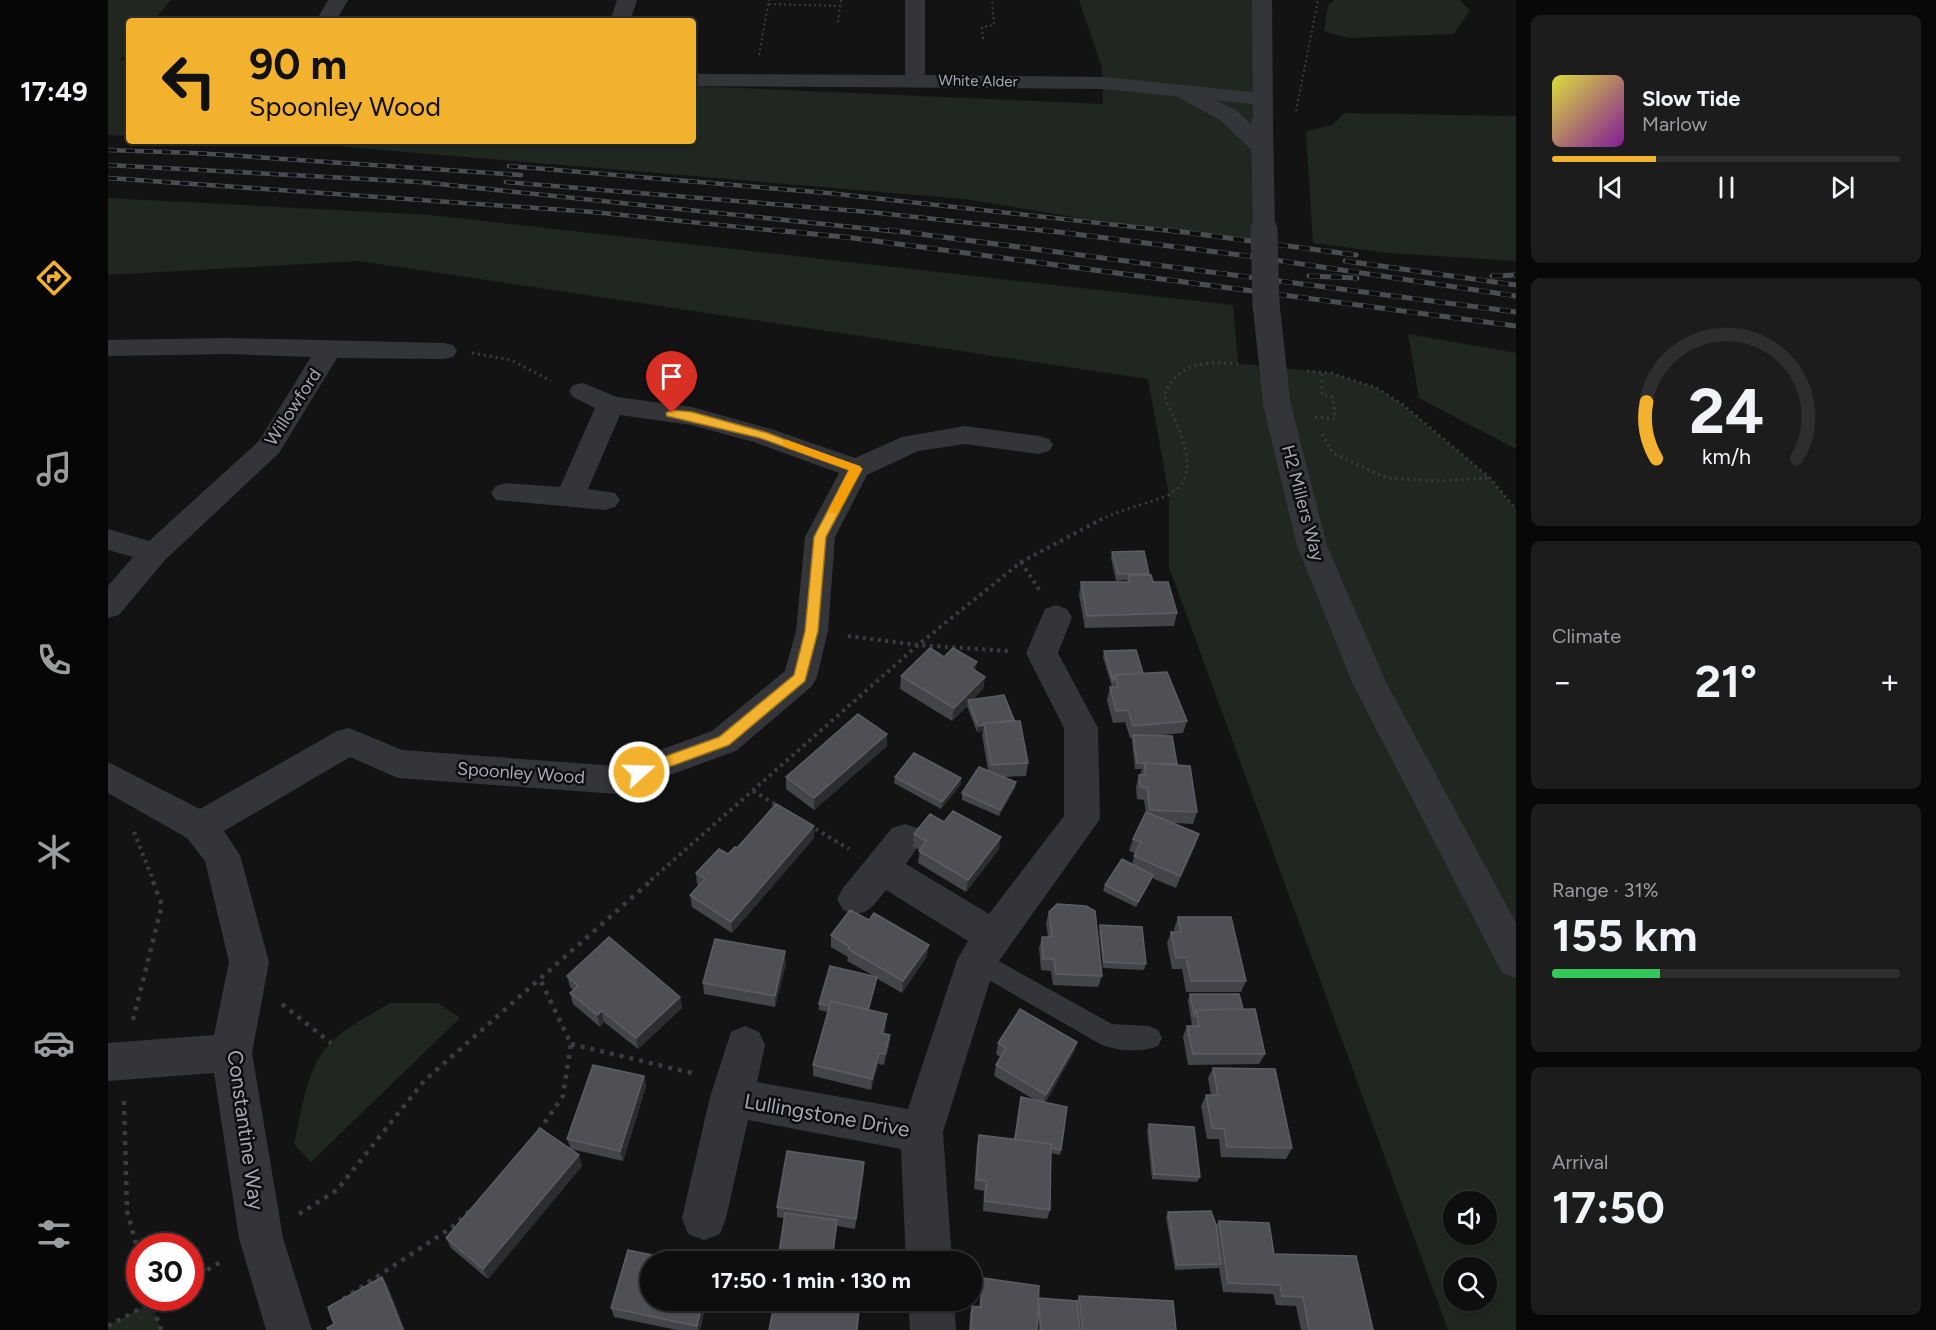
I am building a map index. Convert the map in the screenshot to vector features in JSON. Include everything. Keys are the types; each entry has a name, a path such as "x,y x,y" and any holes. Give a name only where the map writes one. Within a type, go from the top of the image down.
{"street":[{"path":"328,18 338,0"},
{"path":"621,18 627,0"},
{"path":"915,0 915,80"},
{"name":"H2 Millers Way","path":"1262,0 1266,304 1277,405 1312,546 1370,684 1516,961"},
{"name":"White Alder","path":"696,80 1104,83 1262,99"},
{"path":"1179,90 1228,115 1262,136"},
{"name":"Willowford","path":"108,348 229,346 329,350 269,447 154,553 108,608"},
{"path":"329,350 444,351"},
{"path":"583,391 610,405 692,416 764,435 856,469 912,443 965,435 1039,445"},
{"path":"570,497 610,405"},
{"name":"Spoonley Wood","path":"200,827 349,741 398,764 617,780 724,741 800,677 812,631 820,537 856,469"},
{"path":"506,493 605,500"},
{"path":"108,539 154,553"},
{"path":"1042,653 1056,617"},
{"name":"Lullingstone Drive","path":"928,1251 922,1132 986,949 1082,819 1081,728 1042,653"},
{"name":"Constantine Way","path":"108,776 200,827 222,855 249,962 231,1053 261,1238 289,1330"},
{"path":"856,899 905,839"},
{"path":"881,868 986,949"},
{"name":"Lullingstone Drive","path":"704,1218 745,1045"},
{"path":"108,1062 231,1053"},
{"name":"Lullingstone Drive","path":"731,1097 922,1132"},
{"path":"932,1311 933,1330"}],"lane":[{"path":"986,949 1109,1036 1149,1038"}],"path":[{"path":"838,22 841,0"},
{"path":"983,39 982,27 994,25 992,0"},
{"path":"1296,112 1318,0"},
{"path":"759,56 769,2 840,6"},
{"path":"444,351 485,354 511,360 556,383 583,391"},
{"path":"204,1272 337,1190 424,1081 918,645 1021,562 1111,514 1169,495 1180,485 1188,465 1181,435 1164,396 1171,379 1193,367 1226,362 1244,364"},
{"path":"1301,370 1322,372 1377,388 1402,404 1490,478 1516,509"},
{"path":"1322,372 1322,395 1333,397 1335,419 1312,416 1333,453 1386,478 1441,481 1490,478"},
{"path":"812,631 918,645 1042,653"},
{"path":"752,791 782,808"},
{"path":"802,820 881,868"},
{"path":"246,976 331,1043"},
{"path":"533,1141 563,1096 571,1044 540,979"},
{"path":"571,1044 708,1077 731,1097"},
{"path":"335,1304 452,1228 476,1205"},
{"path":"108,1326 133,1311"},
{"path":"155,1311 161,1330"}],"shaded area":[{"path":"108,0 171,0 156,18 126,18 126,53 120,60 126,61 126,136 108,135"},
{"path":"1079,0 1262,0 1262,241 1086,219 964,199 313,144 696,144 696,86 1103,104 1102,68"},
{"path":"1334,0 1459,0 1470,10 1454,34 1347,38 1324,31 1328,5"},
{"path":"1344,113 1516,116 1516,261 1389,253 1313,243 1306,131 1333,125"},
{"path":"108,198 430,215 1233,305 1238,362 1233,363 1331,373 1377,388 1402,404 1490,478 1516,509 1516,1330 1448,1330 1169,567 1169,495 1148,379 359,261 108,275"},
{"path":"1408,334 1516,353 1516,449 1419,398"},
{"path":"390,1003 438,1003 460,1018 311,1162 294,1144 304,1096 312,1072 323,1052 337,1037"},
{"path":"136,1311 155,1311 161,1330 108,1330 108,1326"}],"building":[{"path":"1144,551 1149,574 1118,574 1112,552"},
{"path":"1128,575 1151,575 1153,582 1168,582 1177,613 1087,616 1081,582 1130,582"},
{"path":"930,648 944,657 953,648 977,662 971,668 985,677 954,708 901,676"},
{"path":"1136,650 1143,673 1115,675 1113,681 1104,651"},
{"path":"1167,672 1187,721 1133,726 1128,710 1116,711 1110,687 1118,687 1115,675"},
{"path":"1004,695 1014,720 984,723 978,726 968,700"},
{"path":"858,714 887,734 814,798 786,777"},
{"path":"1020,721 1028,763 991,765 984,723"},
{"path":"1133,735 1172,736 1177,764 1137,763"},
{"path":"914,753 961,778 942,802 895,777"},
{"path":"1144,763 1190,766 1197,812 1150,810 1147,788 1140,787 1139,775 1146,775"},
{"path":"979,767 1016,782 1000,810 962,793"},
{"path":"776,804 814,826 731,922 690,895 705,879 696,873 719,849 728,854 735,847 737,848"},
{"path":"953,811 1001,837 968,880 919,851 926,841 914,834 930,814 944,822"},
{"path":"1146,812 1199,834 1180,876 1134,856 1141,842 1133,839"},
{"path":"1122,859 1153,875 1138,902 1105,885"},
{"path":"1057,904 1086,906 1095,911 1102,976 1056,974 1054,959 1043,959 1042,937 1052,937 1049,912"},
{"path":"850,910 869,920 874,913 929,945 903,981 848,949 850,947 831,935"},
{"path":"1178,917 1231,917 1246,981 1191,981 1186,957 1176,958 1171,932 1181,932"},
{"path":"1100,925 1142,927 1146,964 1104,962"},
{"path":"609,937 680,997 636,1038 602,1011 597,1015 570,993 578,986 567,976"},
{"path":"715,939 785,951 775,996 703,983"},
{"path":"830,966 877,977 868,1010 831,1001 829,1006 819,1004"},
{"path":"1190,994 1239,994 1243,1009 1196,1010 1194,1015"},
{"path":"831,1001 887,1014 882,1033 890,1035 885,1054 879,1053 872,1079 813,1065"},
{"path":"1020,1009 1077,1042 1046,1095 996,1065 1006,1048 998,1043"},
{"path":"1255,1009 1265,1054 1193,1054 1187,1026 1199,1026 1196,1010"},
{"path":"593,1065 644,1076 620,1151 567,1139"},
{"path":"1213,1068 1275,1069 1292,1148 1227,1147 1224,1129 1212,1128 1206,1095 1218,1095"},
{"path":"1021,1097 1067,1107 1061,1150 1051,1148 1051,1144 1015,1139"},
{"path":"1149,1124 1194,1127 1200,1177 1154,1174"},
{"path":"540,1128 579,1155 483,1269 446,1238"},
{"path":"979,1135 1051,1144 1050,1210 985,1201 986,1181 976,1180"},
{"path":"787,1151 864,1162 856,1219 777,1207"},
{"path":"1211,1211 1216,1225 1221,1264 1177,1265 1168,1212"},
{"path":"785,1213 837,1220 833,1251 779,1251"},
{"path":"1219,1221 1269,1223 1274,1254 1356,1256 1373,1330 1309,1330 1303,1297 1282,1296 1280,1285 1228,1283"},
{"path":"628,1250 640,1253 640,1311 700,1311 697,1326 611,1308"},
{"path":"382,1277 403,1330 328,1330 327,1328 334,1324 328,1307"},
{"path":"983,1278 1039,1286 1037,1330 971,1330 972,1311 982,1311"},
{"path":"1079,1296 1173,1301 1176,1330 1083,1330"},
{"path":"1038,1298 1077,1301 1080,1330 1041,1330"},
{"path":"773,1311 859,1311 857,1330 769,1330"}],"railway":[{"path":"108,150 195,153 521,175"},
{"path":"108,165 420,182 900,232"},
{"path":"509,166 828,193 1180,232"},
{"path":"108,178 593,212 789,232"},
{"path":"506,182 869,212 1056,232"},
{"path":"774,230 853,238 1516,326"},
{"path":"889,230 1516,312"},
{"path":"1043,230 1248,256 1516,296"},
{"path":"1168,230 1356,255"},
{"path":"1345,261 1516,285"},
{"path":"1492,276 1516,275"},
{"path":"1309,276 1357,278"}],"slow traffic":[{"path":"787,444 856,469 834,511"}],"route":[{"path":"639,772 724,741 800,677 812,631 820,537 856,469 764,435 672,413"}]}
